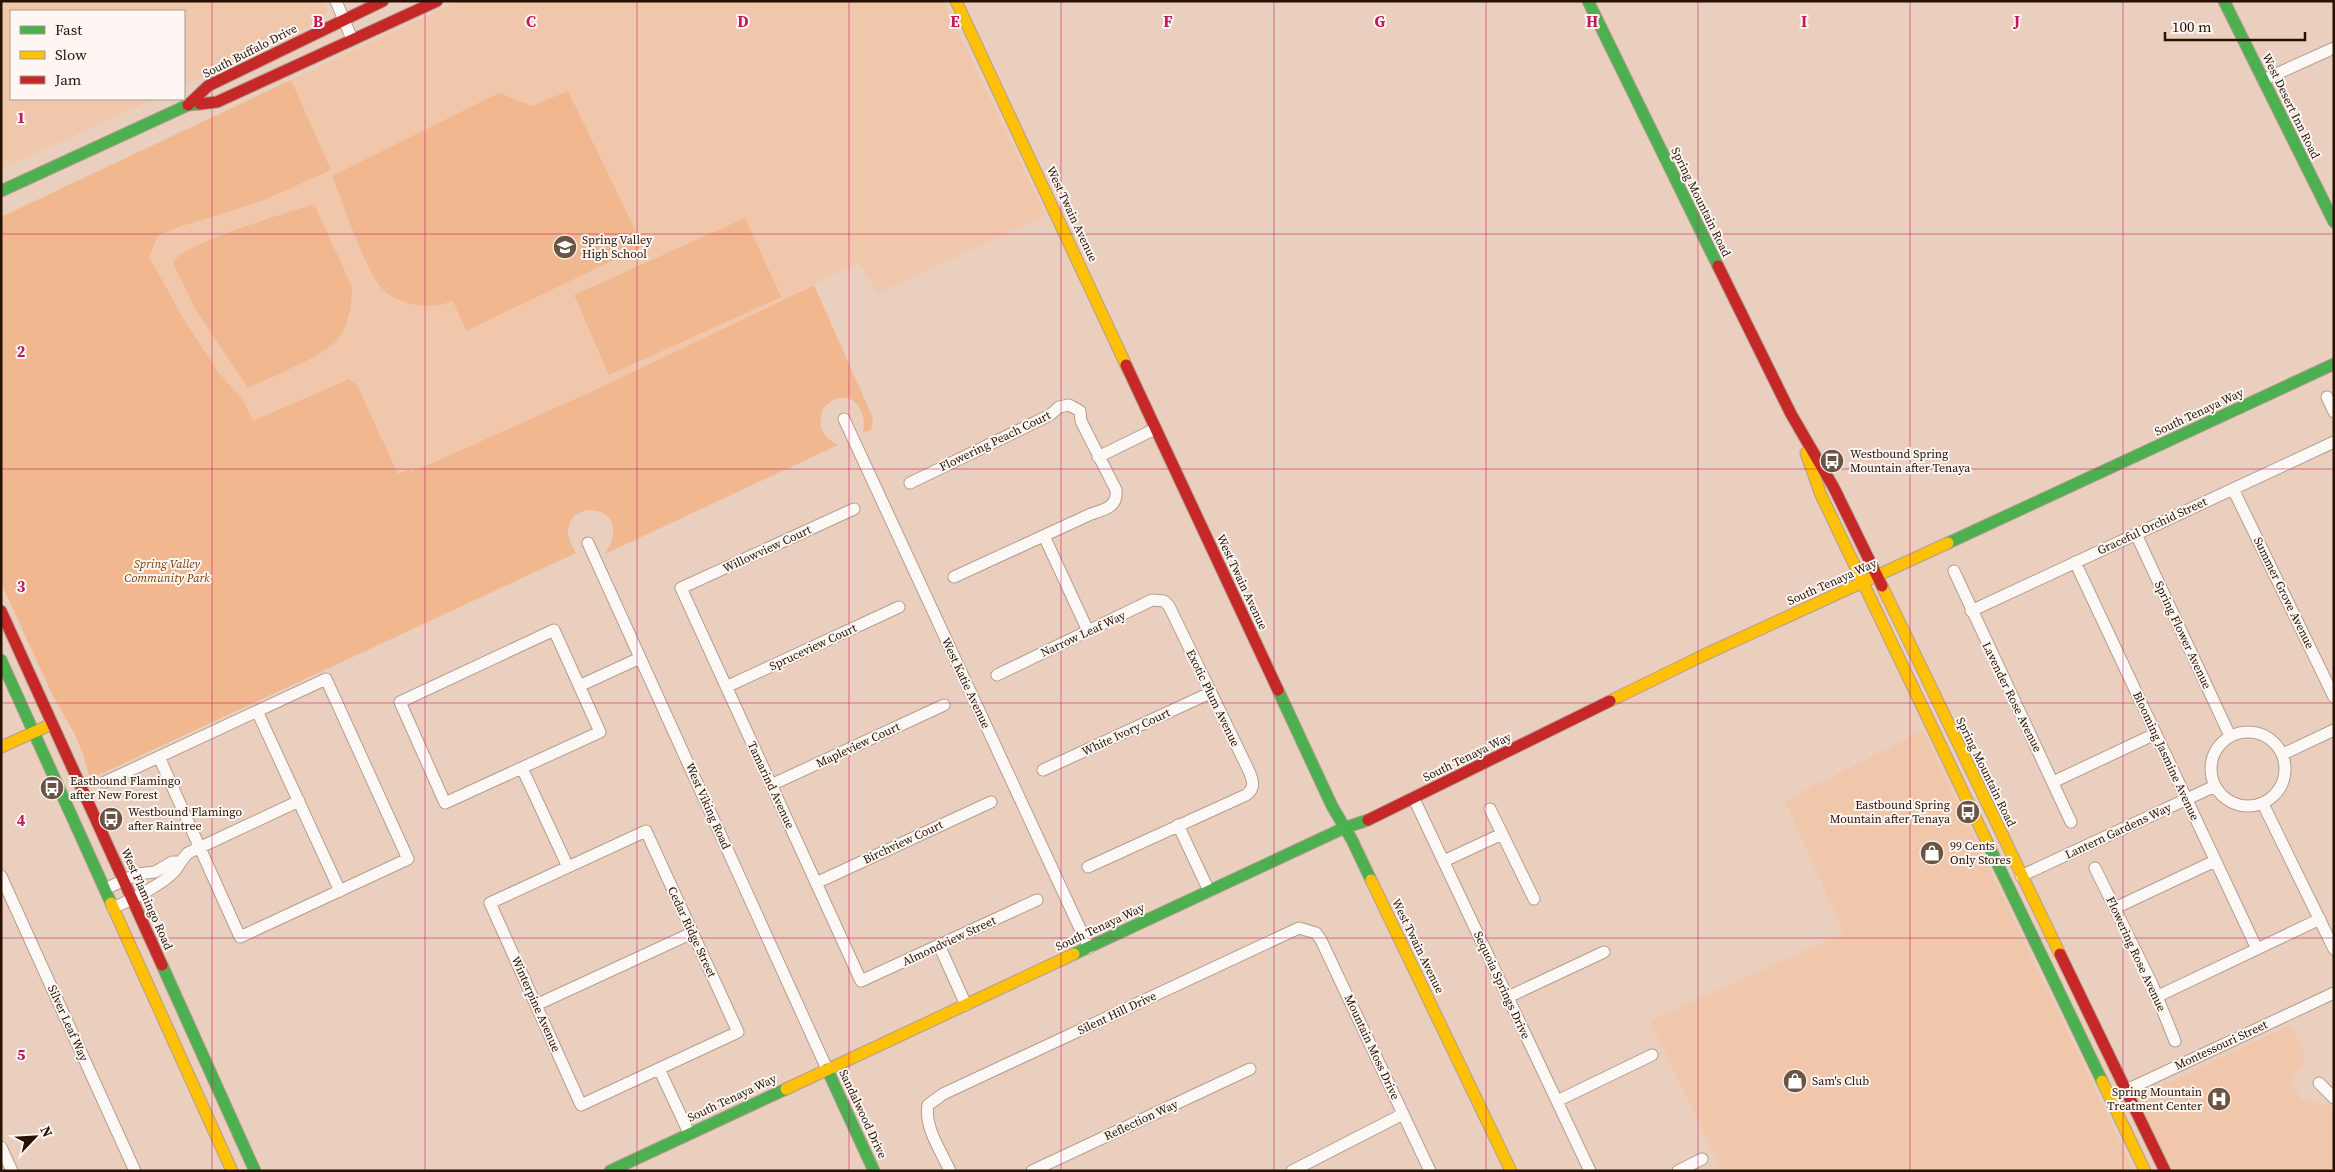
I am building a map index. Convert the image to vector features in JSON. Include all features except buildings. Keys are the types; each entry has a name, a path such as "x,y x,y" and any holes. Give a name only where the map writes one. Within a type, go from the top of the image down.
{"main road":[{"name":"South Buffalo Drive","path":"1,192 188,105 208,86 383,1"},
{"name":"South Buffalo Drive","path":"188,105 217,102 437,1"},
{"name":"West Twain Avenue","path":"956,1 1051,200 1155,429 1327,797 1344,828 1510,1171"},
{"name":"Spring Mountain Road","path":"1588,1 1791,414 1834,488 2164,1171"},
{"name":"West Desert Inn Road","path":"2224,1 2334,222"},
{"name":"South Tenaya Way","path":"610,1171 1344,828 1371,819 1414,799 1704,655 1877,577 2334,364"},
{"name":"Spring Mountain Road","path":"1791,414 1821,495 1862,583 1958,786 2145,1171"},
{"name":"West Flamingo Road","path":"1,611 255,1171"},
{"path":"1,660 232,1171"},
{"path":"1,747 52,724"},
{"path":"1958,786 1984,820 2010,871 2021,876"},
{"path":"2004,880 2016,888 2055,945"},
{"name":"Sandalwood Drive","path":"827,1069 874,1171"}],"street":[{"path":"336,1 352,39"},
{"path":"2263,80 2334,48"},
{"path":"2327,397 2334,412"},
{"name":"Flowering Peach Court","path":"910,483 1050,415 1059,407 1069,405 1080,411 1081,421 1098,457"},
{"name":"West Katie Avenue","path":"844,419 1089,948"},
{"path":"954,577 1091,514 1108,509 1117,497 1113,484 1098,457 1155,429"},
{"name":"Graceful Orchid Street","path":"1971,610 2334,442"},
{"name":"Summer Grove Avenue","path":"2234,489 2334,698"},
{"name":"Willowview Court","path":"681,588 854,509"},
{"name":"Spring Flower Avenue","path":"2136,534 2230,736"},
{"path":"1044,536 1088,632"},
{"name":"West Viking Road","path":"588,543 827,1069"},
{"name":"Blooming Jasmine Avenue","path":"2075,562 2257,949"},
{"name":"Lavender Rose Avenue","path":"1954,571 2071,822"},
{"name":"Tamarind Avenue","path":"681,588 861,981"},
{"name":"Narrow Leaf Way","path":"998,674 1152,600 1164,602 1169,606"},
{"name":"Exotic Plum Avenue","path":"1169,606 1253,781 1251,791 1178,826"},
{"name":"Spruceview Court","path":"726,687 899,607"},
{"path":"554,630 580,686 600,732 445,803 400,702 554,630"},
{"path":"580,686 640,658"},
{"path":"105,782 326,679 408,859 240,937 159,757"},
{"name":"White Ivory Court","path":"1043,770 1210,693"},
{"name":"Mapleview Court","path":"771,785 944,705"},
{"path":"258,711 340,891"},
{"path":"2283,754 2334,730"},
{"path":"2248,732 2266,736 2276,744 2283,754 2286,766 2285,778 2281,789 2273,798 2263,804 2252,807 2230,802 2214,786 2211,764 2218,748 2230,736 2248,732"},
{"path":"2053,782 2155,734"},
{"path":"522,768 568,867"},
{"name":"Lantern Gardens Way","path":"2021,876 2214,786"},
{"name":"Sequoia Springs Drive","path":"1414,799 1590,1171"},
{"path":"114,908 147,892 176,868 188,853 299,801"},
{"name":"Birchview Court","path":"816,883 991,802"},
{"path":"2263,804 2334,949"},
{"path":"1490,809 1534,899"},
{"path":"1088,867 1178,826 1209,891"},
{"name":"Cedar Ridge Street","path":"568,867 646,831 738,1032 659,1069"},
{"path":"1444,861 1502,834"},
{"path":"2116,908 2215,861"},
{"path":"105,890 137,874 162,870 172,862 179,862"},
{"name":"Winterpine Avenue","path":"568,867 490,903 581,1105 659,1069"},
{"name":"Flowering Rose Avenue","path":"2095,868 2152,984 2175,1041"},
{"name":"Silver Leaf Way","path":"1,876 135,1171"},
{"name":"Almondview Street","path":"861,981 1037,900"},
{"path":"2156,997 2320,919"},
{"name":"Silent Hill Drive","path":"950,1171 928,1124 926,1114 928,1105 943,1094 1299,928 1308,930"},
{"name":"Mountain Moss Drive","path":"1308,930 1316,933 1321,940 1430,1171"},
{"path":"536,1005 692,933"},
{"path":"939,945 966,1005"},
{"path":"1508,997 1604,952"},
{"name":"Montessouri Street","path":"2112,1103 2125,1090 2334,993"},
{"path":"1557,1101 1652,1055"},
{"path":"659,1069 689,1133"},
{"name":"Reflection Way","path":"1032,1171 1250,1070"},
{"path":"2318,1083 2334,1098"},
{"path":"1292,1171 1404,1114"},
{"path":"1,1147 12,1171"},
{"path":"1678,1171 1702,1160"}],"shaded area":[{"path":"1,1 324,1 327,9 324,20 185,85 185,10 10,10 10,100 152,100 1,169"},
{"name":"Spring Valley High School","path":"459,1 943,1 1046,215 877,294 859,262 593,391 411,473 409,469 398,474 260,436 243,400 218,372 149,257 158,237 182,226 262,201 331,170 291,80"},
{"path":"1923,730 2134,1171 1722,1171 1650,1021 1844,933 1785,801"},
{"name":"Spring Mountain Treatment Center","path":"2291,1025 2306,1056 2292,1082 2301,1100 2329,1105 2334,1115 2334,1171 2172,1171 2136,1097"}],"green space":[{"name":"Spring Valley Community Park","path":"291,80 331,170 262,201 182,226 158,236 149,257 183,317 218,372 243,400 253,421 349,379 357,385 398,474 410,469 412,472 593,391 814,285 873,418 871,430 863,433 864,423 859,406 846,398 839,398 823,409 821,415 822,430 828,438 838,445 605,554 612,538 612,525 607,516 598,511 588,510 579,513 571,520 568,531 576,553 90,779 83,754 74,733 52,694 1,583 1,217"},
{"path":"568,91 643,246 466,331 453,301 436,305 417,305 399,300 383,290 369,269 332,176 499,93 532,106"},
{"path":"314,204 352,287 348,320 339,338 322,352 248,388 197,312 173,263 180,255 214,238"},
{"path":"745,218 781,297 609,375 574,295"}],"traffic: fast":[{"path":"1588,1 1718,266"},
{"path":"2224,1 2334,222"},
{"path":"1,191 188,105 200,104"},
{"path":"1948,543 2334,364"},
{"path":"1,660 111,903"},
{"path":"1278,690 1332,806 1352,840 1371,880"},
{"path":"1074,954 1344,828 1368,820"},
{"path":"1987,842 2102,1081"},
{"path":"162,965 255,1171"},
{"path":"827,1069 874,1171"},
{"path":"610,1171 786,1089"}],"traffic: slow":[{"path":"956,1 1126,365"},
{"path":"1806,453 1821,495 1987,842"},
{"path":"1610,701 1704,655 1948,543"},
{"path":"1882,586 2060,954"},
{"path":"1,747 52,724"},
{"path":"1371,880 1511,1171"},
{"path":"111,903 232,1171"},
{"path":"786,1089 1074,954"},
{"path":"2102,1081 2145,1171"}],"traffic: jam":[{"path":"188,105 208,86 383,1"},
{"path":"200,104 217,102 437,1"},
{"path":"1718,266 1791,414 1834,488 1882,586"},
{"path":"1126,365 1278,690"},
{"path":"1,611 162,965"},
{"path":"1368,820 1610,701"},
{"path":"2060,954 2165,1171"}],"place":[{"name":"Spring Valley High School","path":"565,247"},
{"name":"Westbound Spring Mountain after Tenaya","path":"1832,461"},
{"name":"Eastbound Flamingo after New Forest","path":"52,788"},
{"name":"Eastbound Spring Mountain after Tenaya","path":"1968,812"},
{"name":"Westbound Flamingo after Raintree","path":"111,819"},
{"name":"99 Cents Only Stores","path":"1932,853"},
{"name":"Sam's Club","path":"1795,1081"},
{"name":"Spring Mountain Treatment Center","path":"2219,1099"}]}
